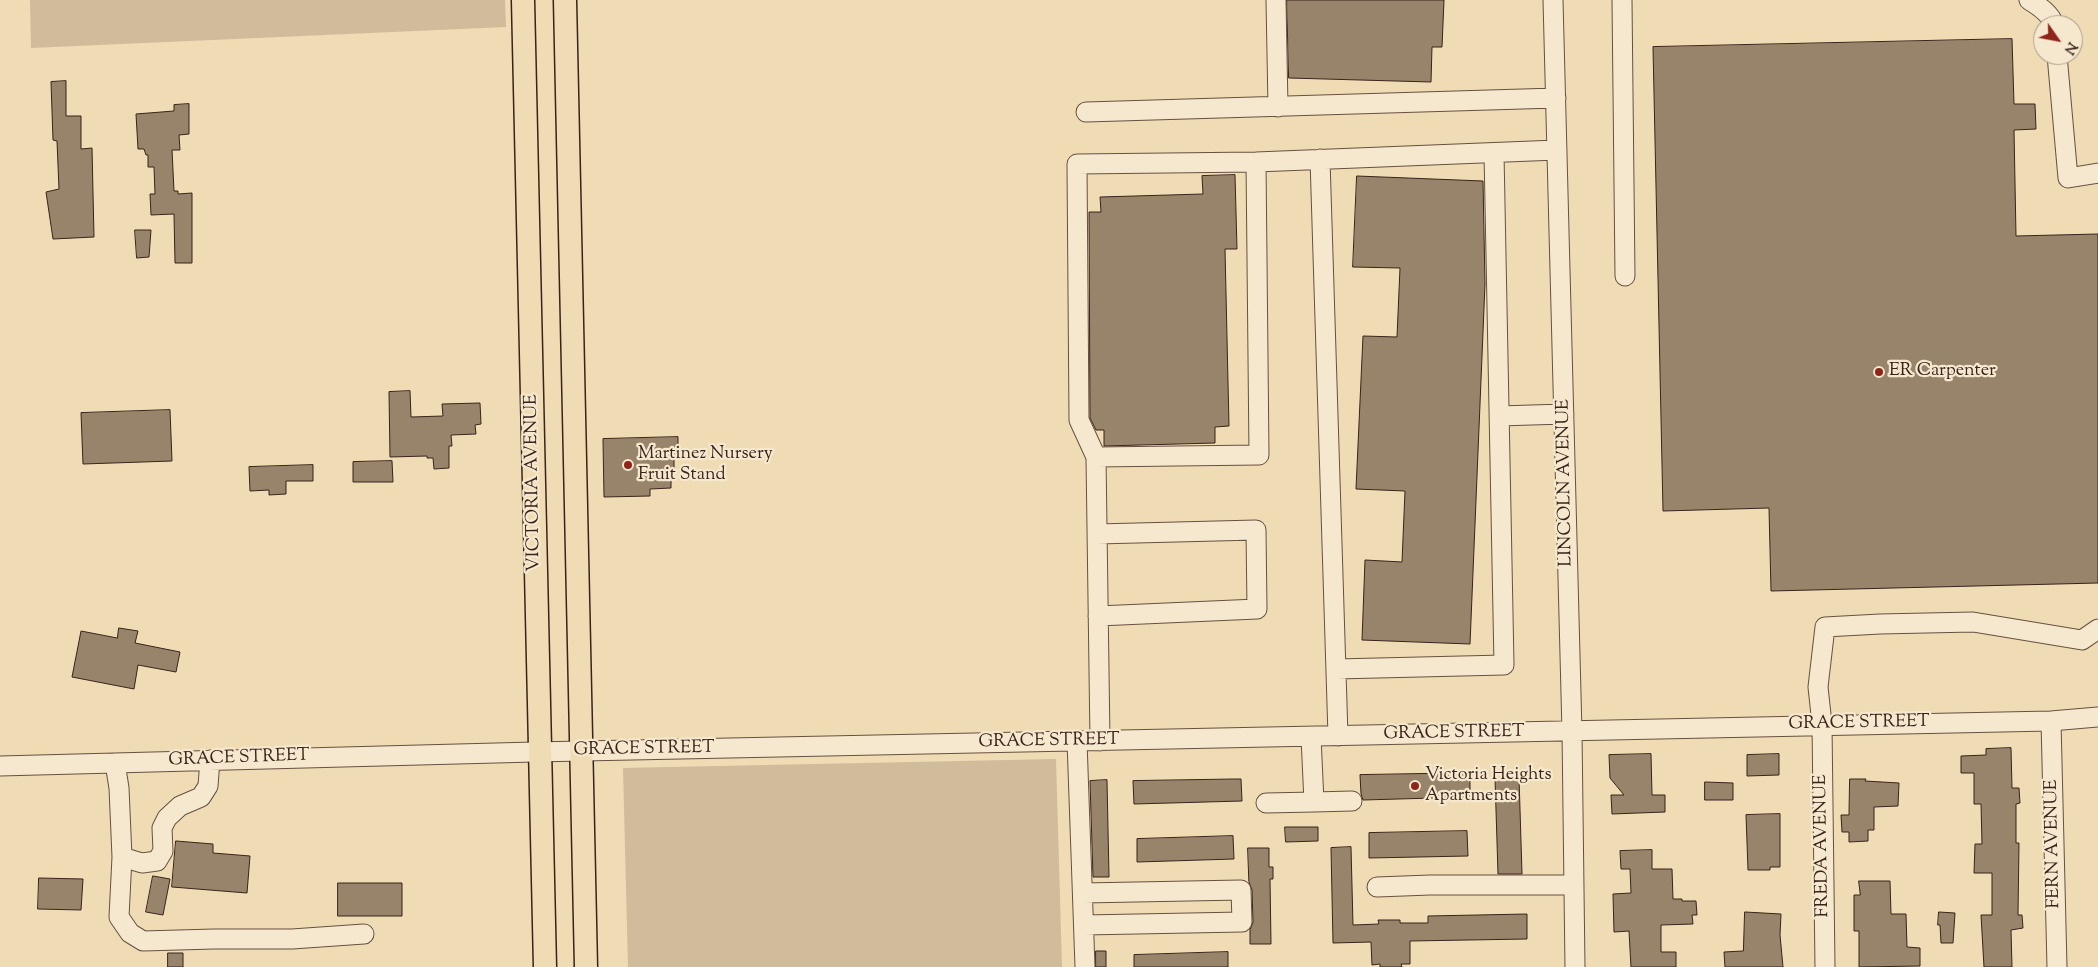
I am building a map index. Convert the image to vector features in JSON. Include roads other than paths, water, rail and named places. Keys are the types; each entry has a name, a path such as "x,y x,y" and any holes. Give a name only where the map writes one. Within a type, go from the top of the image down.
{"main road":[{"name":"VICTORIA AVENUE","path":"523,0 545,967"},
{"path":"565,0 586,967"}],"street":[{"path":"1276,0 1278,107"},
{"name":"LINCOLN AVENUE","path":"1553,0 1572,732 1576,967"},
{"path":"1622,0 1625,276"},
{"path":"2030,0 2041,7 2048,15"},
{"path":"2058,65 2068,178 2098,173"},
{"path":"1086,112 1556,98"},
{"path":"1100,741 1096,457 1079,420 1076,164 1256,162 1557,150"},
{"path":"1336,669 1504,665 1494,153"},
{"path":"1320,159 1338,736"},
{"path":"1096,457 1259,455 1256,162"},
{"path":"1499,416 1564,414"},
{"path":"1097,534 1256,530 1257,609 1098,616"},
{"name":"FREDA AVENUE","path":"1825,967 1822,724 1818,687 1825,627 1974,622 2082,640 2098,630"},
{"name":"GRACE STREET","path":"0,766 582,751 1572,732 1822,724 2051,721 2098,717"},
{"name":"FERN AVENUE","path":"2051,721 2057,967"},
{"path":"1311,736 1314,802"},
{"path":"1077,741 1086,967"},
{"path":"122,858 142,863 157,861 164,851 162,828 167,818 180,806 200,798 208,786 210,760"},
{"path":"115,763 119,788 122,858 120,917 130,932 143,941 292,939 364,934"},
{"path":"1266,803 1352,800"},
{"path":"1377,888 1430,885 1574,885"},
{"path":"1083,893 1241,890 1242,922 1084,925"}],"place":[{"name":"ER Carpenter","path":"1879,372"},
{"name":"Martinez Nursery Fruit Stand","path":"628,465"},
{"name":"Victoria Heights Apartments","path":"1415,786"}]}
